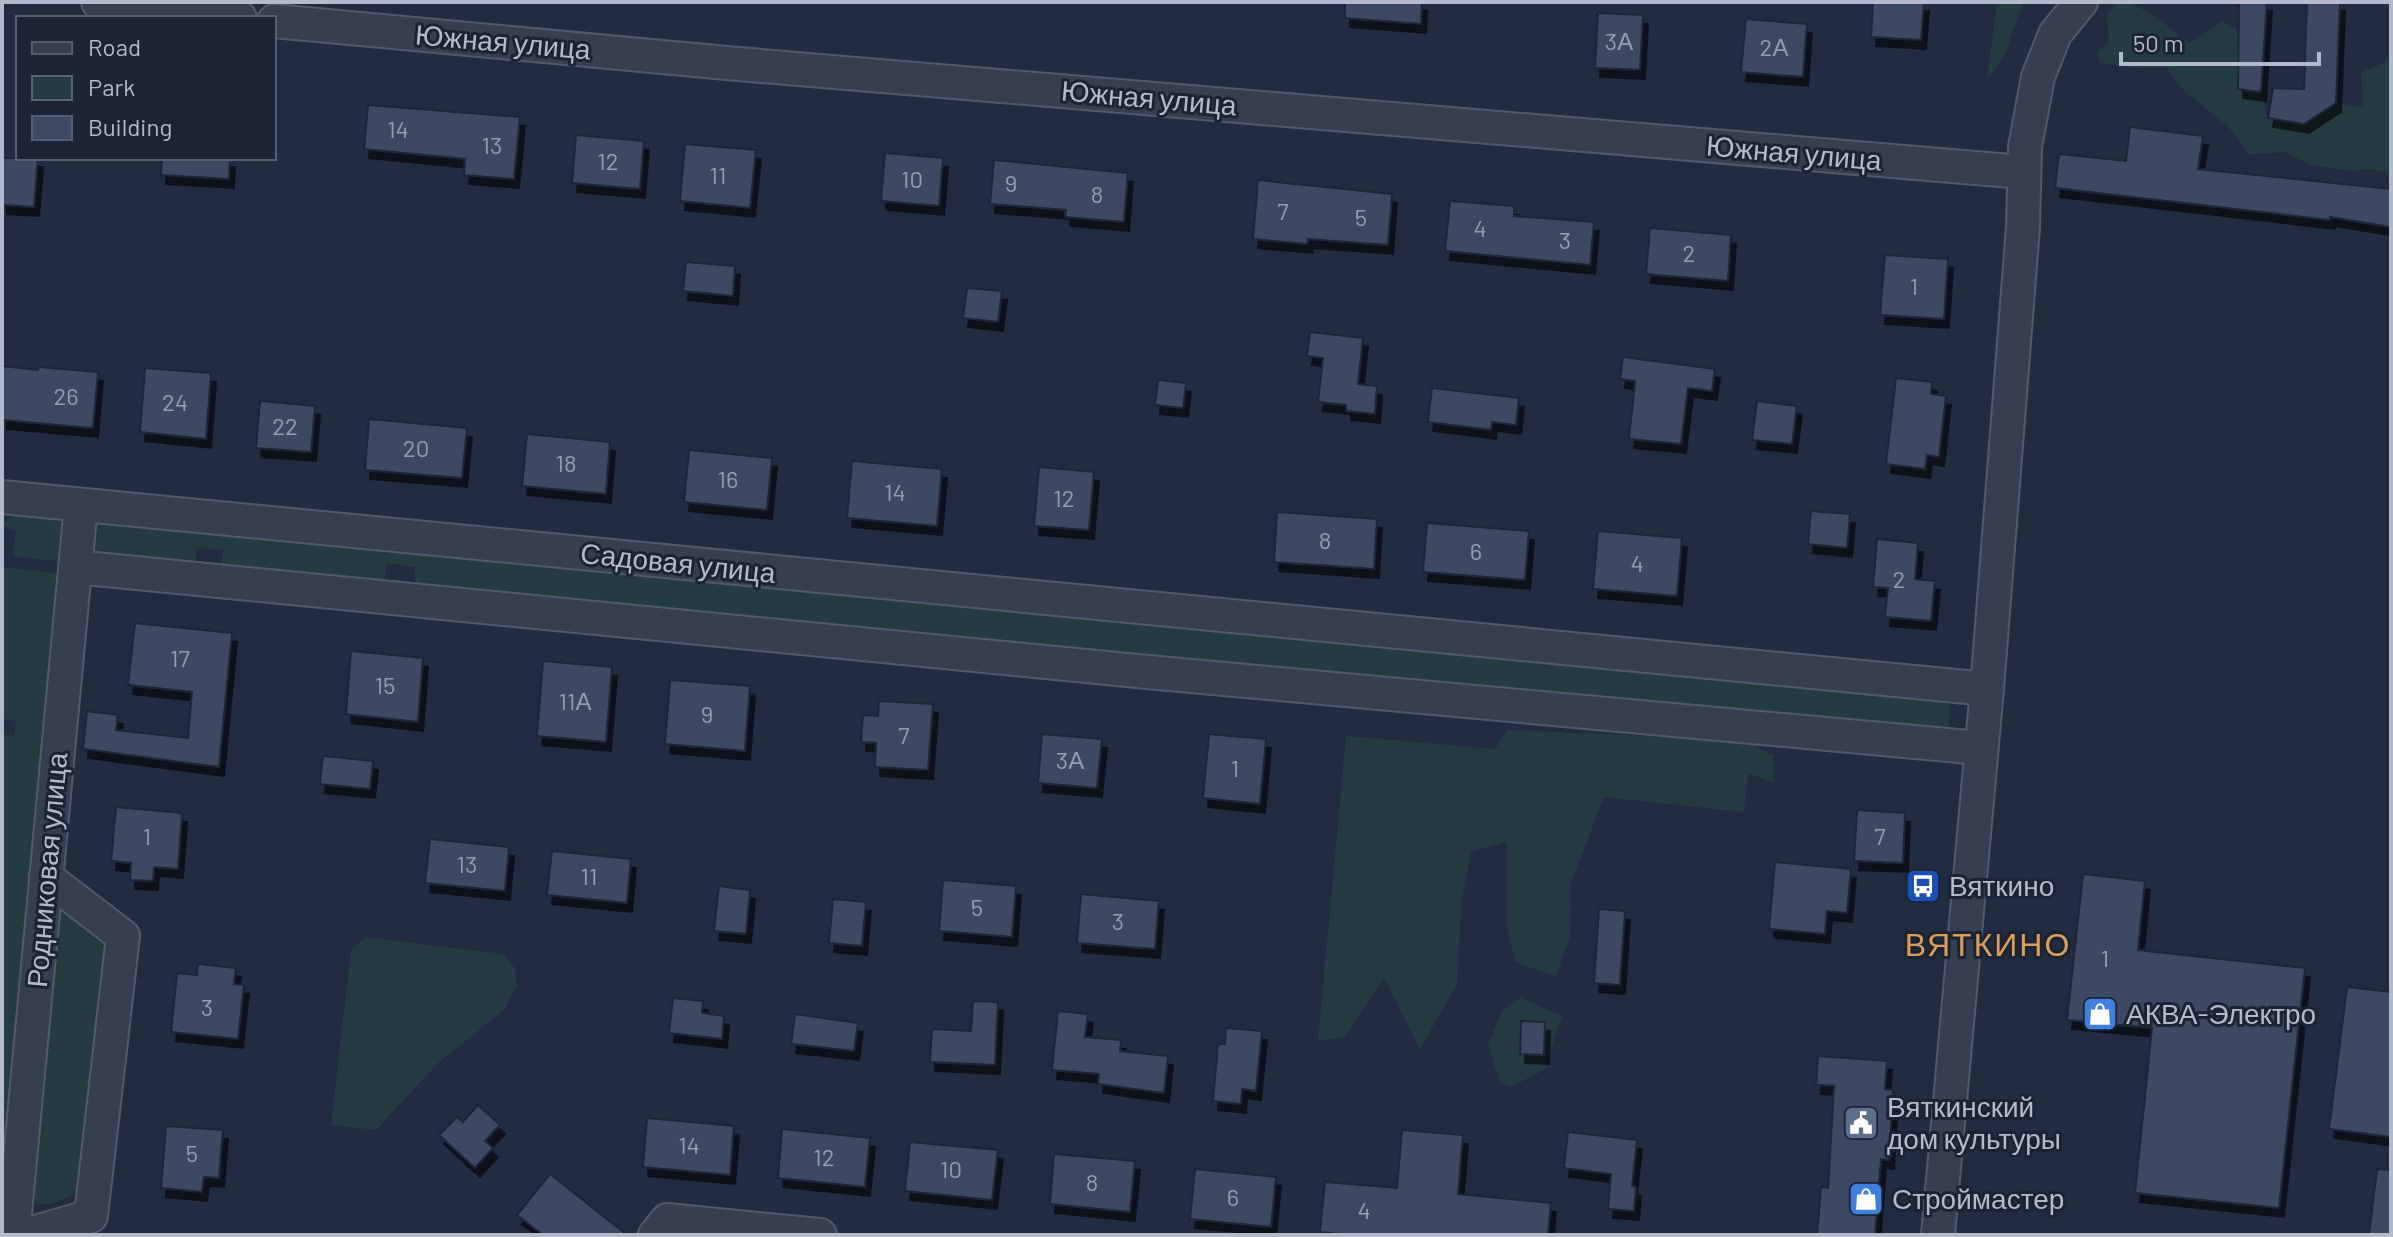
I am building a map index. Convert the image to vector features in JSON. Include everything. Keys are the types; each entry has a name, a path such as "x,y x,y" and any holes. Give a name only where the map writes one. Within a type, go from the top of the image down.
{"street":[{"path":"98,2 219,16"},
{"path":"1938,1235 1987,689 2023,227 2025,147 2038,77 2055,34 2081,2"},
{"name":"Южная улица","path":"276,21 727,63 2023,172"},
{"name":"Садовая улица","path":"2,497 1987,689"},
{"name":"Родниковая улица","path":"13,1235 81,505"},
{"path":"75,567 1293,686 1980,748"},
{"path":"25,1235 91,1216 123,936 46,877"},
{"path":"655,1235 667,1220 820,1235"}],"green space":[{"path":"1997,2 2023,2 2005,55 1987,79"},
{"path":"2118,2 2146,11 2190,43 2222,21 2239,31 2238,89 2261,92 2268,118 2304,124 2336,103 2363,107 2361,73 2391,59 2391,173 2310,165 2286,152 2249,154 2228,126 2184,91 2166,67 2139,68 2100,63 2097,52 2109,42 2107,14"},
{"path":"27,515 58,519 66,531 64,562 13,556 16,530 2,526 10,517"},
{"path":"100,520 1943,697 1950,708 1948,731 629,614 621,603 566,597 555,605 415,591 415,567 387,563 384,586 221,571 223,550 197,548 194,569 101,561 87,547 89,528"},
{"path":"2,567 63,574 2,1235 2,734 14,736 16,721 2,719"},
{"path":"1507,730 1741,740 1773,755 1774,783 1748,773 1744,812 1604,797 1571,882 1570,937 1556,976 1515,962 1507,929 1507,842 1471,852 1462,898 1457,984 1420,1049 1384,978 1345,1037 1318,1041 1346,736 1495,749"},
{"path":"69,904 109,945 79,1192 57,1202 38,1204 23,1197 55,906"},
{"path":"365,937 503,954 514,967 517,986 504,1010 437,1064 376,1130 331,1125 351,950"},
{"path":"1521,998 1562,1016 1544,1070 1510,1087 1499,1080 1488,1044 1503,1009","holes":["1521,1021 1544,1022 1544,1054"]}],"building":[{"path":"1345,2 1422,2 1421,24 1345,18"},
{"path":"1873,2 1924,2 1921,40 1871,37"},
{"path":"2239,2 2267,2 2261,92 2238,89"},
{"path":"2307,2 2340,2 2336,103 2304,124 2268,118 2273,88 2304,89"},
{"path":"1598,13 1643,15 1640,70 1595,68"},
{"path":"1746,19 1807,24 1803,77 1741,72"},
{"path":"368,105 520,117 514,179 464,175 465,159 364,149"},
{"path":"2130,127 2203,136 2198,169 2391,189 2391,227 2330,217 2330,220 2055,188 2059,154 2126,161"},
{"path":"576,135 644,141 640,189 572,183"},
{"path":"685,144 756,150 750,208 680,201"},
{"path":"885,153 943,158 939,206 881,201"},
{"path":"2,158 38,160 34,207 2,205"},
{"path":"162,160 230,160 229,179 161,175"},
{"path":"994,160 1128,173 1124,222 1065,217 1066,210 990,204"},
{"path":"1258,180 1392,194 1388,245 1308,239 1307,244 1253,239"},
{"path":"1450,201 1514,206 1514,216 1594,222 1590,265 1445,251"},
{"path":"1650,228 1731,235 1728,281 1646,274"},
{"path":"1885,255 1948,259 1944,319 1880,315"},
{"path":"686,262 735,266 733,296 683,291"},
{"path":"967,288 1002,291 998,322 963,318"},
{"path":"1310,332 1363,338 1358,384 1377,386 1375,414 1346,411 1346,405 1318,402 1323,358 1307,356"},
{"path":"1623,357 1715,369 1712,391 1688,388 1681,444 1629,439 1635,381 1620,379"},
{"path":"2,366 98,372 93,428 2,420"},
{"path":"145,368 211,373 206,439 140,432"},
{"path":"1896,378 1932,382 1931,394 1946,396 1939,457 1927,455 1925,469 1886,464"},
{"path":"1158,380 1186,383 1183,408 1155,405"},
{"path":"1432,388 1519,398 1516,425 1492,422 1491,430 1428,422"},
{"path":"260,401 315,406 311,452 256,448"},
{"path":"1757,401 1797,406 1792,444 1752,440"},
{"path":"369,419 467,428 462,478 365,470"},
{"path":"527,434 610,442 606,494 522,486"},
{"path":"689,450 772,458 767,510 684,502"},
{"path":"852,461 942,469 937,526 847,518"},
{"path":"1039,467 1094,472 1089,530 1034,526"},
{"path":"1811,511 1850,514 1847,548 1808,544"},
{"path":"1277,512 1377,519 1374,569 1274,562"},
{"path":"1427,523 1529,531 1525,580 1423,572"},
{"path":"1598,531 1682,538 1677,596 1593,589"},
{"path":"1877,539 1918,543 1915,579 1935,581 1931,621 1885,617 1888,588 1873,587"},
{"path":"135,623 232,633 219,767 83,749 87,711 118,715 116,730 188,738 192,692 128,685"},
{"path":"351,651 423,658 418,722 346,714"},
{"path":"543,661 612,667 606,742 537,736"},
{"path":"670,680 750,686 745,751 665,744"},
{"path":"879,701 933,704 928,770 875,767 876,743 861,742 863,715 878,716"},
{"path":"1042,734 1102,739 1097,788 1038,783"},
{"path":"1209,734 1266,739 1260,804 1203,798"},
{"path":"323,756 373,761 370,789 320,784"},
{"path":"116,807 182,813 178,869 154,867 153,881 130,880 131,863 111,861"},
{"path":"1857,810 1905,813 1903,863 1854,861"},
{"path":"430,839 509,847 505,891 425,883"},
{"path":"552,851 631,859 627,903 547,895"},
{"path":"1775,862 1851,869 1847,913 1827,911 1825,934 1769,929"},
{"path":"2083,874 2145,881 2138,950 2305,968 2279,1208 2135,1193 2152,1028 2067,1020"},
{"path":"943,880 1016,886 1012,937 939,931"},
{"path":"719,886 750,890 746,934 714,931"},
{"path":"1081,894 1159,901 1155,949 1077,943"},
{"path":"833,899 866,902 862,946 829,943"},
{"path":"1599,909 1625,911 1620,985 1594,983"},
{"path":"198,964 236,968 234,984 244,985 238,1039 171,1032 177,973 197,975"},
{"path":"2347,987 2391,992 2391,1137 2329,1129"},
{"path":"673,998 703,1001 702,1013 724,1016 722,1039 669,1033"},
{"path":"973,1001 998,1002 995,1065 930,1062 932,1029 971,1031"},
{"path":"1058,1011 1088,1014 1085,1037 1121,1040 1120,1051 1168,1056 1164,1093 1098,1084 1099,1074 1052,1070"},
{"path":"795,1014 858,1023 854,1051 791,1044"},
{"path":"1521,1021 1545,1022 1544,1055 1520,1054"},
{"path":"1226,1028 1262,1031 1256,1091 1242,1089 1241,1104 1213,1101 1218,1044 1225,1044"},
{"path":"1818,1056 1887,1061 1885,1089 1893,1090 1889,1160 1881,1159 1875,1235 1817,1235 1821,1187 1828,1188 1834,1086 1816,1085"},
{"path":"478,1105 500,1125 485,1141 493,1148 475,1168 439,1135 457,1117 463,1122"},
{"path":"647,1118 734,1126 730,1175 643,1167"},
{"path":"166,1126 223,1130 219,1178 204,1177 202,1192 161,1188"},
{"path":"782,1129 870,1138 865,1187 778,1178"},
{"path":"1402,1130 1463,1135 1458,1194 1551,1203 1548,1235 1351,1235 1320,1232 1325,1182 1397,1188"},
{"path":"1568,1132 1637,1140 1632,1186 1636,1187 1634,1211 1608,1209 1611,1174 1564,1168"},
{"path":"910,1142 998,1150 992,1200 905,1191"},
{"path":"1054,1154 1135,1161 1130,1212 1050,1204"},
{"path":"1195,1169 1276,1177 1271,1227 1190,1219"},
{"path":"2377,1169 2391,1170 2391,1235 2369,1235"},
{"path":"550,1174 627,1235 543,1235 517,1215"}],"place":[{"name":"Вяткино","path":"1923,886"},
{"name":"АКВА-Электро","path":"2100,1014"},
{"name":"Вяткинский дом культуры","path":"1861,1123"},
{"name":"Строймастер","path":"1866,1199"}],"district":[{"name":"ВЯТКИНО","path":"1988,945"}]}
